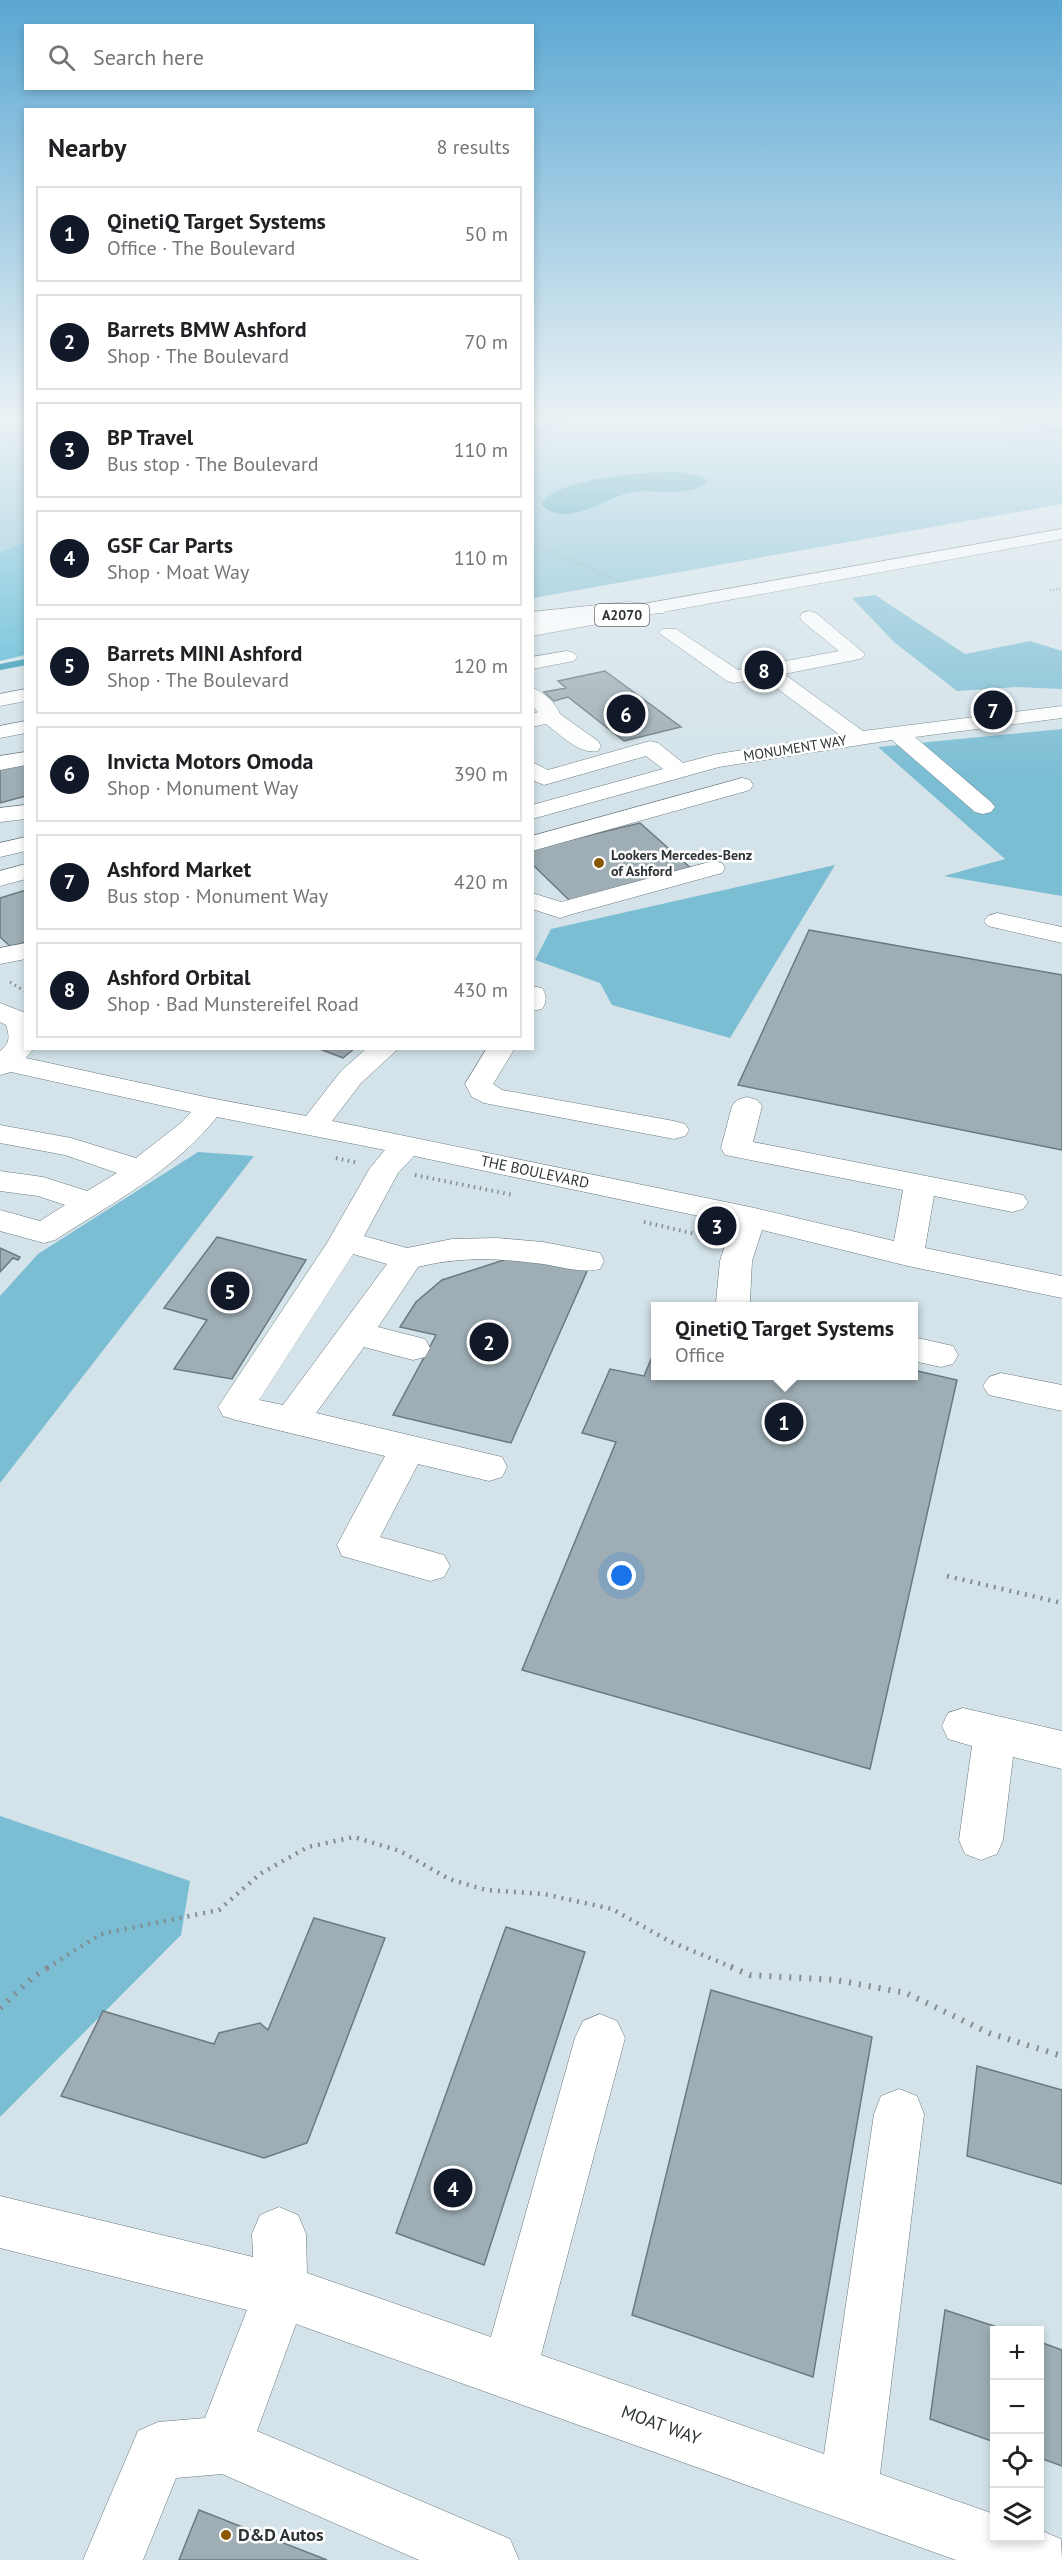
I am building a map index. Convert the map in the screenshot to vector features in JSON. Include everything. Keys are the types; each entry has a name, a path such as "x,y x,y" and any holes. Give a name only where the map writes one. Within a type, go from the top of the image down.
{"main road":[{"name":"A2070","path":"534,608 727,581 972,536"},
{"name":"A2070","path":"534,630 1049,536"},
{"path":"534,618 627,608 657,609"},
{"path":"669,633 734,677 855,654 808,617"},
{"path":"534,663 567,657"},
{"path":"767,671 859,738"},
{"path":"0,700 24,695"},
{"path":"534,696 549,711 538,724 569,730 590,746"},
{"name":"MONUMENT WAY","path":"534,811 717,761 859,738 1062,712"},
{"path":"0,732 24,727"},
{"path":"897,733 983,807"},
{"path":"534,770 544,778 650,748 679,771"},
{"path":"0,764 24,758"},
{"path":"534,844 747,791 717,761"},
{"path":"0,815 24,813"},
{"path":"0,850 24,844"},
{"path":"534,901 560,910 713,868"},
{"path":"0,879 24,872"},
{"path":"998,921 1062,935"},
{"path":"0,956 24,951"},
{"path":"3,1064 20,1049 24,1036 10,1001"},
{"path":"313,1126 351,1077 383,1050"},
{"path":"500,1050 479,1084 482,1091 494,1097 674,1130"},
{"name":"THE BOULEVARD","path":"3,1064 313,1126 411,1160 746,1231 908,1255 1062,1287"},
{"path":"747,1106 735,1148 1012,1202"},
{"path":"0,1220 44,1233 114,1190 193,1128 210,1107"},
{"path":"0,1134 64,1143 109,1157 139,1171"},
{"path":"411,1160 385,1168 344,1240 236,1407 489,1467"},
{"path":"0,1181 43,1187 90,1203"},
{"path":"908,1255 920,1184"},
{"path":"733,1302 736,1261 746,1231"},
{"path":"344,1240 407,1259 447,1250 481,1249 534,1250 588,1261"},
{"path":"291,1420 356,1333 407,1259"},
{"path":"356,1333 413,1348"},
{"path":"1001,1386 1062,1398"},
{"path":"408,1448 356,1545 430,1566"},
{"path":"981,1840 980,1730 1062,1750"},
{"path":"509,2372 600,2038"},
{"path":"848,2492 899,2114"},
{"name":"MOAT WAY","path":"0,2222 281,2290 1040,2560"},
{"path":"223,2445 281,2290 279,2234"},
{"path":"113,2560 158,2451 223,2445 489,2560"}],"path":[{"path":"534,543 618,581"},
{"path":"1050,590 1062,589"},
{"path":"10,1001 24,993"},
{"path":"411,1160 515,1195"},
{"path":"639,1221 746,1231"},
{"path":"947,1575 1062,1603"},
{"path":"0,2008 33,1977 101,1934 219,1910 260,1874 308,1847 354,1837 400,1851 449,1879 486,1890 544,1894 612,1909 669,1941 750,1975 836,1980 906,1993 989,2033 1062,2056"}],"shaded area":[{"path":"0,536 24,536 24,542 0,552"},
{"path":"534,536 879,536 534,598"},
{"path":"24,542 24,655 0,661 0,552"},
{"path":"875,595 965,654 1030,641 1062,651 1062,689 1016,687 957,691 894,642 852,598"},
{"path":"1062,729 1062,896 944,876 1005,859 878,747"},
{"path":"835,865 730,1038 612,1005 600,983 535,960 551,929"},
{"path":"198,1152 254,1156 0,1483 0,1296 38,1254"},
{"path":"0,1816 190,1881 181,1935 0,2117"}],"building":[{"path":"605,671 681,727 624,741 568,697 554,701 544,692 566,688 558,681"},
{"path":"24,761 24,797 0,803 0,767"},
{"path":"640,823 693,870 570,901 534,866 534,849"},
{"path":"24,891 24,943 11,947 0,937 0,898"},
{"path":"809,930 1062,975 1062,1150 738,1085"},
{"path":"322,1050 353,1050 343,1058"},
{"path":"217,1237 306,1260 232,1379 174,1369 207,1320 164,1308"},
{"path":"0,1248 20,1257 18,1260 13,1258 0,1272"},
{"path":"510,1258 588,1269 511,1443 393,1415 436,1335 400,1327 416,1302 442,1280"},
{"path":"651,1359 651,1380 918,1380 918,1371 957,1380 870,1769 522,1670 616,1442 582,1433 610,1369 644,1376"},
{"path":"314,1918 385,1938 307,2143 264,2158 61,2096 103,2011 214,2044 219,2033 260,2023 268,2030"},
{"path":"506,1927 585,1952 484,2265 396,2233"},
{"path":"711,1990 872,2037 813,2377 632,2315"},
{"path":"977,2066 1062,2090 1062,2184 967,2156"},
{"path":"945,2310 994,2326 990,2326 990,2441 930,2419"},
{"path":"1044,2343 1062,2350 1062,2466 1044,2459"},
{"name":"D&D Autos","path":"199,2510 327,2560 179,2560"}],"waterway":[{"path":"0,667 24,662"}],"place":[{"name":"Ashford Orbital","path":"764,670"},
{"name":"Ashford Market","path":"993,710"},
{"name":"Invicta Motors Omoda","path":"626,714"},
{"name":"Lookers Mercedes-Benz of Ashford","path":"599,863"},
{"name":"BP Travel","path":"717,1226"},
{"name":"Barrets MINI Ashford","path":"230,1291"},
{"name":"Barrets BMW Ashford","path":"489,1342"},
{"name":"QinetiQ Target Systems","path":"784,1422"},
{"name":"GSF Car Parts","path":"453,2188"},
{"name":"D&D Autos","path":"226,2535"}]}
